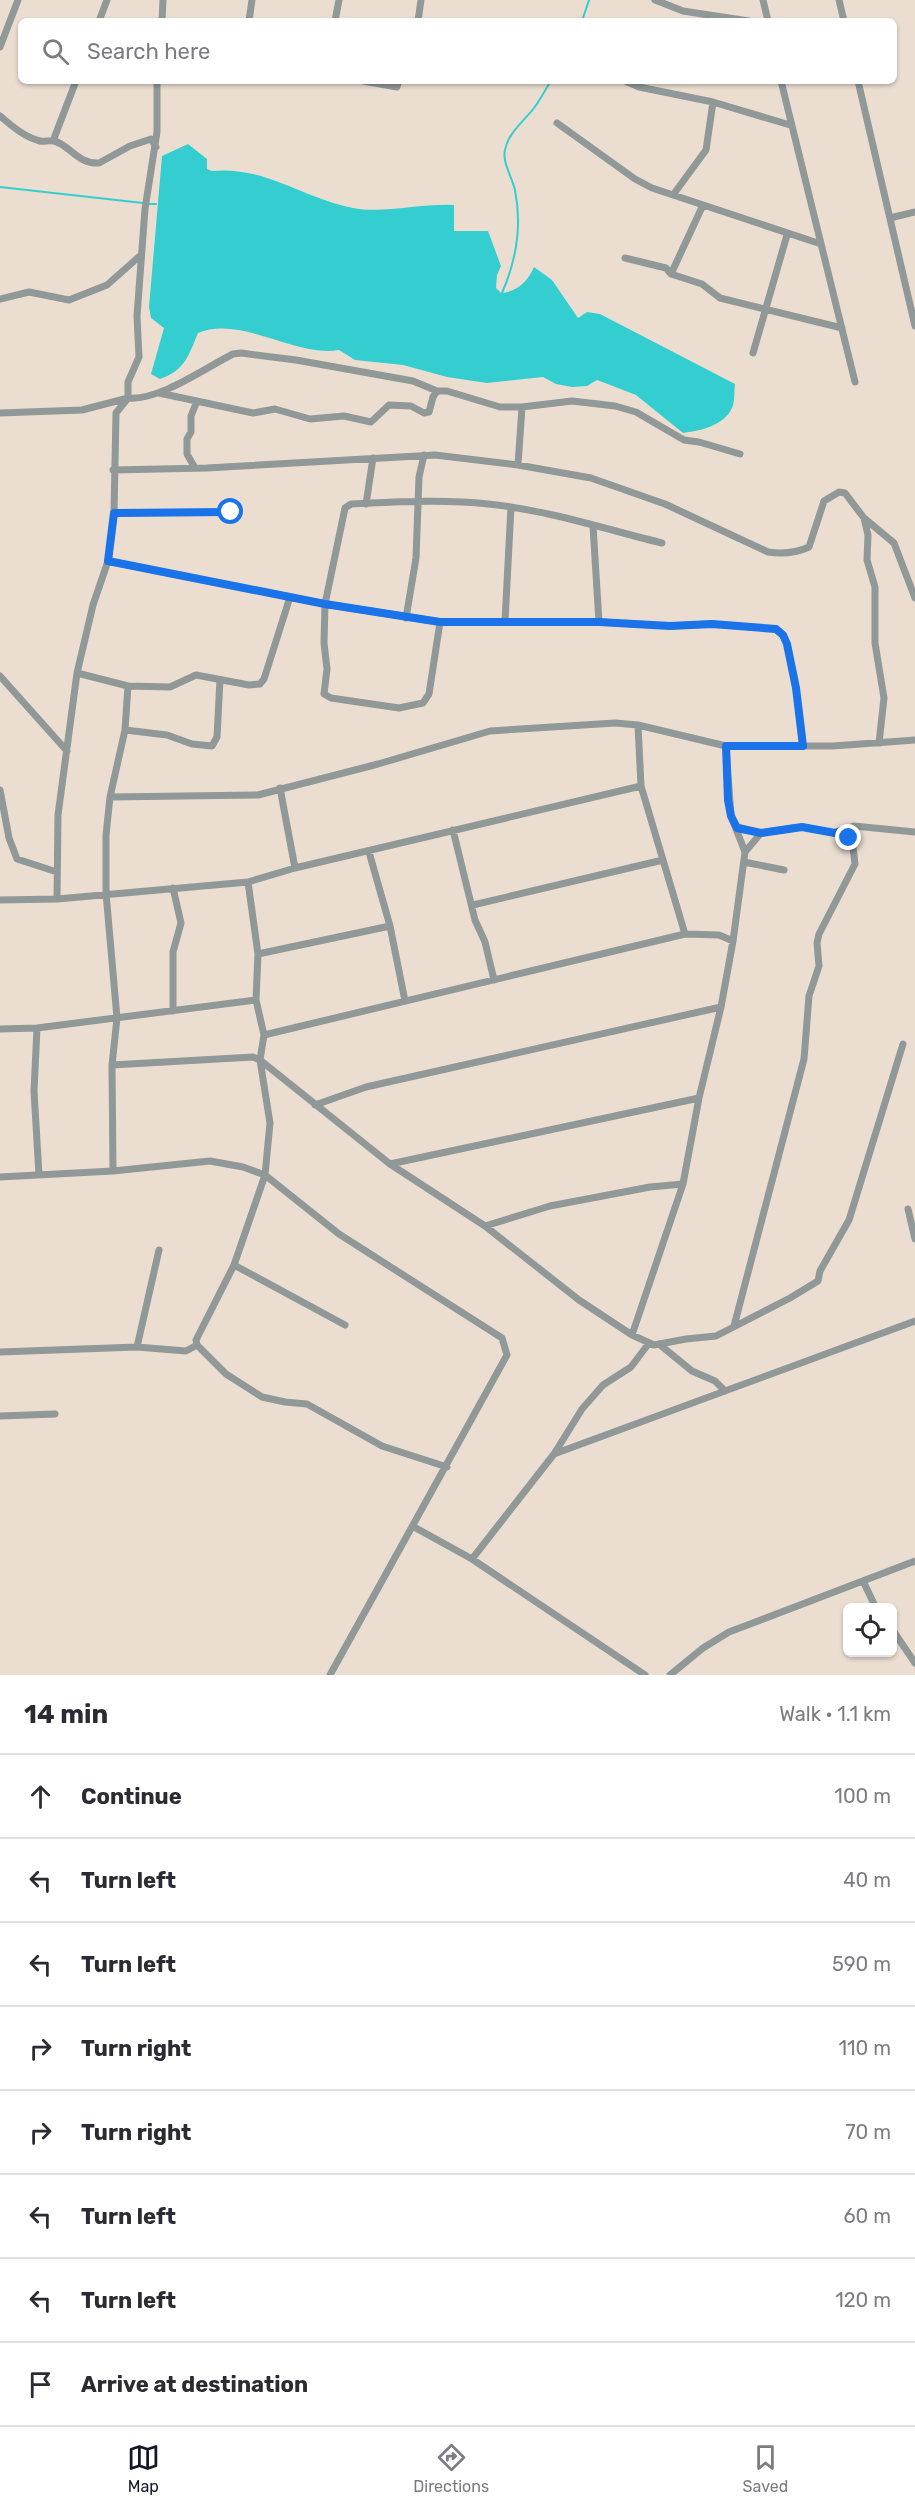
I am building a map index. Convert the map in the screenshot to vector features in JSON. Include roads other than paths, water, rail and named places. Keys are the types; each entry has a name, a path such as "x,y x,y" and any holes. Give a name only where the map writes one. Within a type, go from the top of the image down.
{"street":[{"path":"0,47 18,0"},
{"path":"100,18 107,0"},
{"path":"162,18 163,0"},
{"path":"249,18 252,0"},
{"path":"336,18 339,0"},
{"path":"418,18 421,0"},
{"path":"655,0 683,11 729,18"},
{"path":"763,0 767,18"},
{"path":"839,0 843,18"},
{"path":"53,141 75,84"},
{"path":"57,899 58,815 77,673 93,605 108,561 114,513 113,470 116,413 128,398 128,382 139,357 137,316 141,255 145,209 156,147 157,84"},
{"path":"375,84 390,88 397,87 398,84"},
{"path":"632,84 713,102 790,124"},
{"path":"782,84 855,382"},
{"path":"859,84 915,326"},
{"path":"673,195 706,150 713,102"},
{"path":"0,117 23,134 42,142 53,141 83,160 93,163 99,163 142,141 151,139 156,147"},
{"path":"557,123 635,179 673,195 787,235 821,244"},
{"path":"671,274 704,205"},
{"path":"890,218 915,212"},
{"path":"753,352 787,235"},
{"path":"0,299 29,292 69,300 107,285 141,255"},
{"path":"625,258 666,268 671,274 702,284 720,298 842,328"},
{"path":"0,413 82,410 128,398 135,399 159,393 233,354 241,353 296,360 413,381 437,391 447,391 500,407 522,407 572,400 615,406 636,412 684,440 740,454"},
{"path":"159,393 253,413 275,409 310,419 344,416 371,422 389,405 411,406 424,413 429,412 437,391"},
{"path":"195,468 187,454 187,439 191,432 191,416 197,401"},
{"path":"518,465 522,407"},
{"path":"113,470 195,468 424,455 518,465 591,478 665,504 768,552 777,553 800,551 808,547 824,501 839,492 845,493 864,518 894,543 915,598"},
{"path":"406,618 416,558 419,477 424,455"},
{"path":"366,504 373,458"},
{"path":"440,622 429,694 423,703 399,708 331,698 324,694 327,669 324,643 325,604 345,508 351,504 418,501 486,503 662,543"},
{"path":"505,621 511,507"},
{"path":"114,513 231,512"},
{"path":"864,518 868,535 867,560 875,586 875,643 884,698 879,743"},
{"path":"593,526 599,622"},
{"path":"108,561 325,604 440,622 599,622 670,626 712,624 776,629 783,635 787,644 796,688 803,746"},
{"path":"77,673 128,686 170,687 196,675 249,685 260,684 264,679 290,597"},
{"path":"0,676 15,696 67,751"},
{"path":"125,730 167,735 192,744 212,746 217,737 220,680"},
{"path":"113,1171 112,1065 117,1018 106,893 106,834 110,797 125,730 128,686"},
{"path":"110,797 258,795 378,764 489,731 615,723 638,725 726,746 803,746 915,740"},
{"path":"638,725 641,786 685,934"},
{"path":"632,1335 683,1184 733,941 745,852 731,816 728,800 726,746"},
{"path":"0,900 57,899 248,882 295,868 641,786"},
{"path":"280,788 295,868"},
{"path":"0,790 9,838 16,859 57,872"},
{"path":"737,828 761,833 802,827 835,833 854,826 915,832"},
{"path":"453,830 494,980"},
{"path":"734,1326 804,1059 809,996 819,966 817,944 819,934 855,864 853,847 844,830"},
{"path":"745,852 761,833"},
{"path":"369,852 390,926 405,1001"},
{"path":"473,905 663,860"},
{"path":"744,862 784,870"},
{"path":"196,1345 196,1340 234,1264 265,1175 270,1123 260,1060 264,1035 256,1000 258,954 248,882"},
{"path":"173,888 181,922 173,952 173,1011"},
{"path":"258,954 390,926"},
{"path":"264,1035 685,934 719,935 733,941"},
{"path":"0,1029 37,1028 256,1000"},
{"path":"315,1105 366,1088 721,1007"},
{"path":"37,1028 34,1091 39,1175"},
{"path":"112,1065 253,1057 260,1060 390,1164 485,1226 579,1300 632,1335 654,1345 716,1336 790,1299 818,1281 820,1271 849,1220 903,1044"},
{"path":"390,1164 699,1098"},
{"path":"0,1177 113,1171 210,1161 265,1175 339,1234 502,1338 507,1355 414,1527 330,1675"},
{"path":"485,1226 550,1206 650,1187 683,1184"},
{"path":"908,1209 915,1239"},
{"path":"137,1347 159,1250"},
{"path":"234,1264 345,1325"},
{"path":"554,1454 915,1321"},
{"path":"472,1558 554,1454 582,1408 603,1385 631,1367 649,1343"},
{"path":"659,1344 692,1371 715,1382 725,1391"},
{"path":"196,1345 226,1374 262,1396 285,1402 307,1404 382,1446 447,1467"},
{"path":"0,1352 137,1347 186,1351 196,1345"},
{"path":"0,1416 55,1414"},
{"path":"414,1527 472,1558 645,1675"},
{"path":"670,1675 703,1648 729,1632 915,1561"},
{"path":"863,1581 874,1603"},
{"path":"897,1636 915,1663"}],"water":[{"path":"188,144 207,159 207,169 212,171 250,173 353,208 377,210 454,205 454,231 488,231 501,266 497,275 496,288 501,293 521,285 529,277 534,267 552,280 578,318 587,312 600,314 735,384 732,408 717,423 703,429 683,433 636,395 597,380 587,386 572,387 556,384 543,377 487,383 447,377 403,365 355,360 339,350 323,351 305,348 232,329 215,329 198,333 185,362 175,371 160,379 151,374 164,328 151,318 149,307 162,156"}],"waterway":[{"path":"583,18 589,0"},
{"path":"502,293 511,268 518,230 515,190 506,165 505,150 513,133 534,108 549,84"},
{"path":"0,187 143,203"},
{"path":"149,204 156,204"}]}
